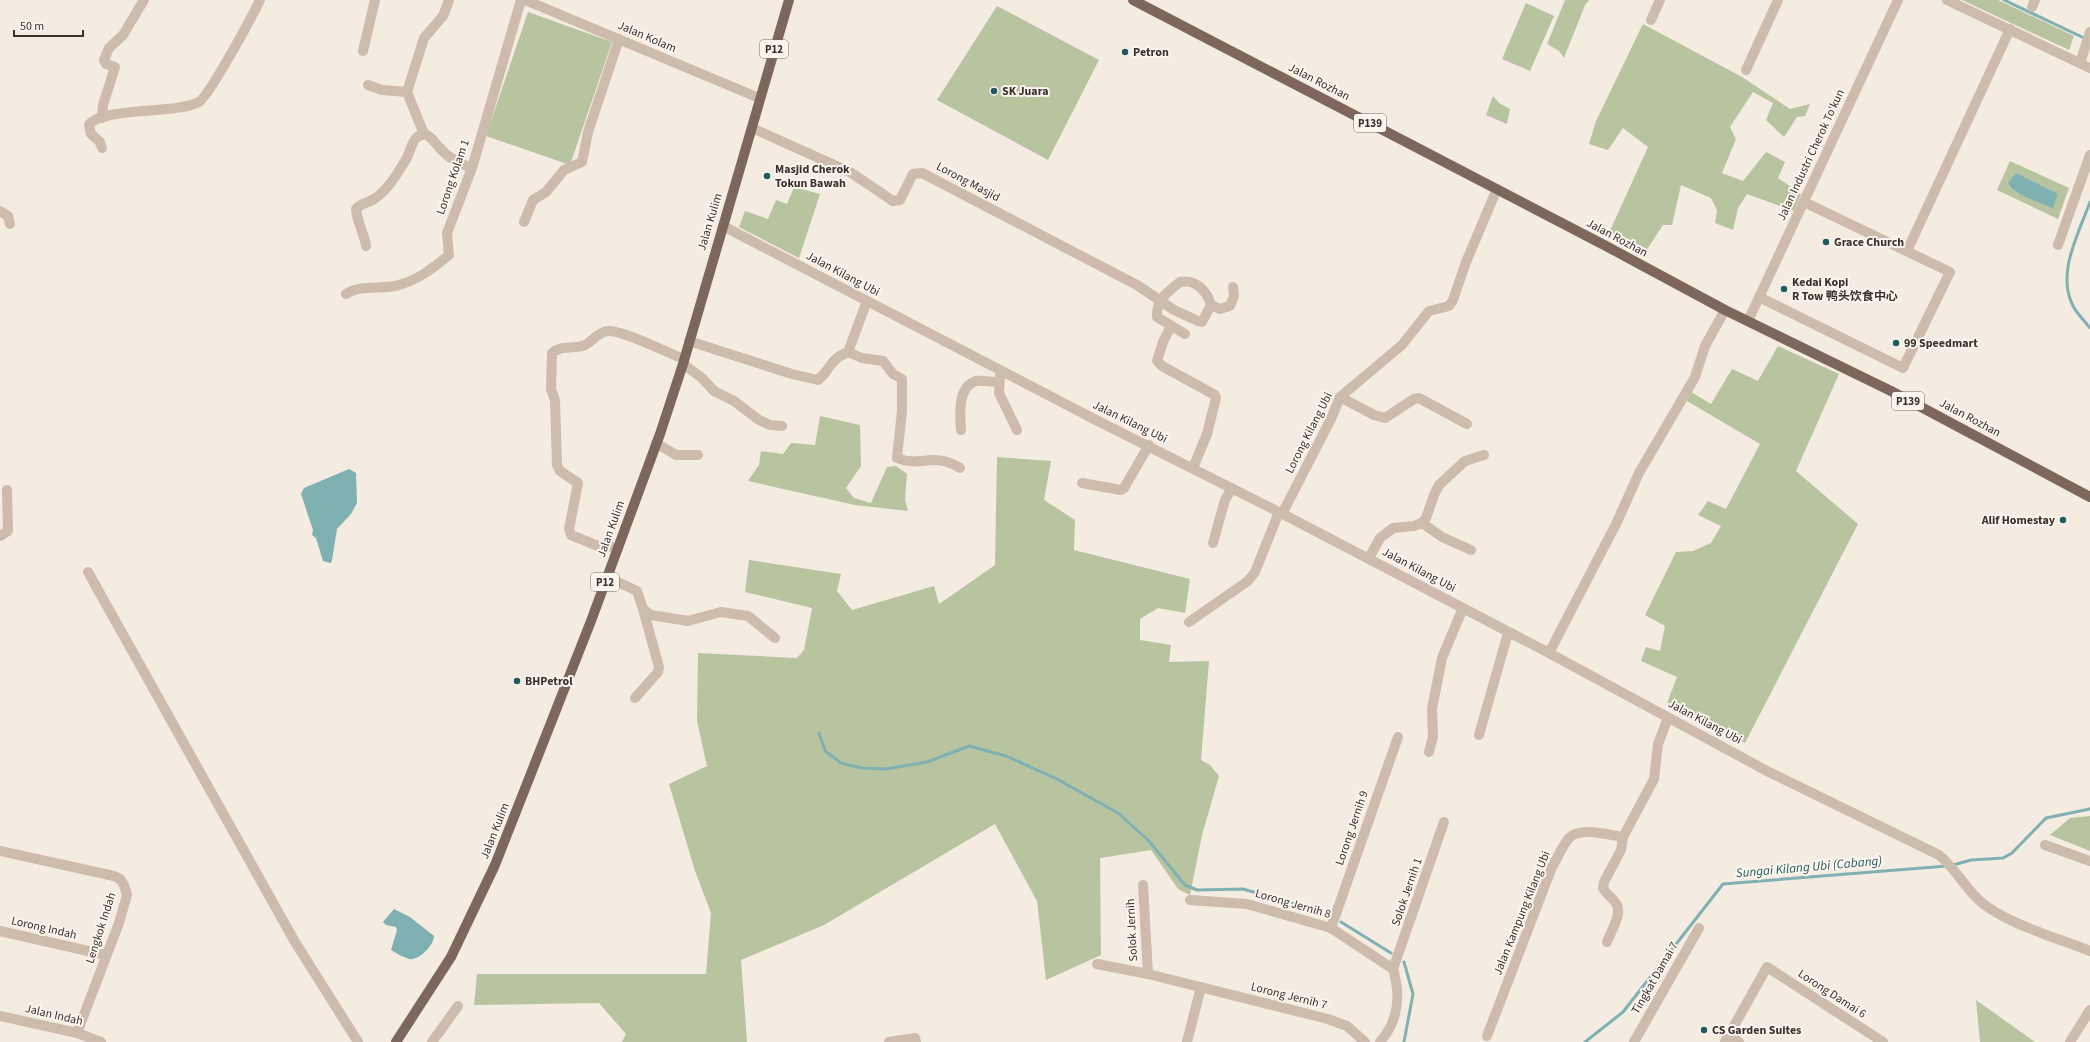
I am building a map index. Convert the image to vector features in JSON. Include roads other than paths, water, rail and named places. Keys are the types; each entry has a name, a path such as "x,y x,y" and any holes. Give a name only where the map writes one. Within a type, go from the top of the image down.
{"main road":[{"name":"Jalan Kulim","path":"396,1042 451,957 498,860 618,549 683,362 789,0"},
{"name":"Jalan Rozhan","path":"1133,0 1497,189 1725,310 1891,392 2090,497"},
{"path":"404,1042 408,1023"}],"street":[{"path":"102,118 102,105 115,67 106,64 104,60 109,48 123,35 144,0"},
{"path":"102,148 100,142 91,134 89,125 92,121 112,115 182,107 200,102 212,85 246,28 260,0"},
{"path":"363,50 375,0"},
{"path":"449,0 443,16 424,38 407,92 424,134 429,136 445,154 472,168"},
{"name":"Lorong Kolam 1","path":"346,294 357,290 395,286 419,278 449,255 448,233 472,168 521,0"},
{"name":"Jalan Kolam","path":"525,0 760,98"},
{"path":"1650,20 1660,0"},
{"path":"1746,70 1778,0"},
{"name":"Jalan Industri Cherok To'kun","path":"1748,321 1898,0"},
{"path":"1947,0 2090,68"},
{"path":"1907,251 2010,29"},
{"path":"2080,63 2090,32"},
{"path":"524,222 533,200 546,192 564,170 582,162 588,132 619,39"},
{"path":"368,85 382,90 407,92"},
{"name":"Lorong Masjid","path":"752,128 850,172 893,201 900,200 913,174 922,173 1137,285 1161,300"},
{"path":"366,246 357,218 356,209 374,199 384,189 406,160 411,146 417,137 424,134"},
{"path":"2058,246 2090,155"},
{"name":"Lorong Kilang Ubi","path":"1189,622 1248,581 1255,572 1281,513 1331,419 1340,397 1402,345 1429,311 1449,306 1453,300 1466,262 1497,189"},
{"path":"1759,297 1903,368 1950,272 1804,202"},
{"path":"0,211 8,216 10,224"},
{"name":"Jalan Kilang Ubi","path":"723,226 1096,420 1149,445 1369,558 1767,770 1938,855 1951,865 1965,886 1981,902 1993,911 2007,919 2090,951"},
{"path":"1184,334 1157,317 1157,307 1161,300 1180,282 1184,281 1203,290 1207,294 1211,305 1220,309 1227,308 1234,296 1233,287"},
{"path":"1161,300 1174,310 1202,322 1211,305"},
{"path":"848,352 867,301"},
{"path":"1549,653 1624,508 1639,473 1695,377 1704,346 1725,310"},
{"path":"1171,326 1163,342 1157,361 1215,394 1216,398 1207,434 1193,468"},
{"path":"618,549 606,545 598,546 571,535 569,529 578,483 560,471 557,466 554,400 551,389 552,353 558,348 583,346 598,334 610,331 626,335 683,362 702,378 714,391 734,401 759,420 770,425 782,426"},
{"path":"689,340 792,374 818,380 824,375 832,361 838,356 848,352 862,358 883,360 893,374 902,379 902,411 897,458 907,462 935,458 948,461 960,468"},
{"path":"1001,371 998,382 999,393 1017,430"},
{"path":"961,430 960,408 962,394 969,384 977,381 998,382"},
{"path":"1340,397 1374,415 1385,418 1414,399 1418,398 1468,424"},
{"path":"656,443 676,455 698,455"},
{"path":"1082,483 1120,490 1124,488 1149,445"},
{"path":"1369,558 1380,538 1393,528 1414,526 1422,523 1426,518 1439,485 1466,461 1484,456"},
{"path":"1212,543 1224,500 1232,488"},
{"path":"0,536 8,531 7,490"},
{"path":"1422,523 1442,537 1471,550"},
{"path":"88,572 295,942 358,1042"},
{"path":"607,577 637,591 659,667 658,672 635,698"},
{"path":"1429,752 1433,737 1432,709 1442,658 1463,608"},
{"path":"643,609 651,615 688,621 721,612 748,616 775,638"},
{"path":"1479,735 1508,633"},
{"path":"1606,942 1618,910 1617,905 1603,888 1604,882 1621,850 1623,837 1654,779 1658,744 1668,718"},
{"name":"Lorong Jernih 9","path":"1331,928 1398,737"},
{"name":"Solok Jernih 1","path":"1393,969 1444,822"},
{"name":"Jalan Kampung Kilang Ubi","path":"1488,1036 1552,867 1565,843 1571,836 1583,833 1623,837"},
{"path":"2045,844 2090,861"},
{"name":"Lengkok Indah","path":"0,851 114,876 120,879 124,885 127,895 77,1034"},
{"name":"Solok Jernih","path":"1143,885 1148,974"},
{"name":"Lorong Jernih 8","path":"1190,900 1247,904 1331,928 1393,969"},
{"name":"Tingkat Damai 7","path":"1634,1042 1699,928"},
{"name":"Lorong Indah","path":"0,931 106,955"},
{"name":"Lorong Jernih 7","path":"1097,964 1148,974 1328,1019 1348,1026 1365,1042"},
{"name":"Lorong Damai 6","path":"1727,1039 1767,967 1883,1042"},
{"path":"1380,1042 1396,1017 1398,1002 1397,983 1393,969"},
{"path":"1187,1042 1201,987"},
{"path":"432,1042 458,1006"},
{"path":"2070,1042 2090,1010"},
{"name":"Jalan Indah","path":"0,1016 77,1034 101,1042"},
{"path":"1727,1039 1739,1042"},
{"path":"889,1042 916,1040"}],"water":[{"path":"2016,173 2058,194 2053,208 2022,195 2011,187 2008,183"},
{"path":"349,469 356,473 357,503 351,514 337,529 331,563 323,561 316,538 312,535 313,530 301,494 304,488"},
{"path":"394,909 410,917 434,936 432,944 429,948 417,958 409,959 391,950 397,930 396,927 386,925 383,922"}],"waterway":[{"path":"2004,0 2082,37"},
{"path":"2090,202 2071,253 2067,280 2068,293 2073,306 2090,328"},
{"name":"Sungai Kilang Ubi (Cabang)","path":"819,733 825,751 841,763 862,768 886,769 927,762 969,746 1006,756 1057,779 1118,813 1149,841 1185,885 1197,890 1243,889 1305,907 1327,916"},
{"name":"Sungai Kilang Ubi (Cabang)","path":"1953,865 1971,860 2003,858 2012,853 2046,818 2090,809"},
{"name":"Sungai Kilang Ubi (Cabang)","path":"1585,1042 1623,1012 1723,884 1947,866"},
{"name":"Sungai Kilang Ubi (Cabang)","path":"1341,922 1391,953"},
{"name":"Sungai Kilang Ubi (Cabang)","path":"1404,962 1413,994 1404,1042"}],"place":[{"name":"Petron","path":"1125,52"},
{"name":"SK Juara","path":"994,91"},
{"name":"Masjid Cherok Tokun Bawah","path":"767,176"},
{"name":"Grace Church","path":"1826,242"},
{"name":"Kedai Kopi R Tow 鸭头饮食中心","path":"1784,289"},
{"name":"99 Speedmart","path":"1896,343"},
{"name":"Alif Homestay","path":"2063,520"},
{"name":"BHPetrol","path":"517,681"},
{"name":"CS Garden Suites","path":"1704,1030"}]}
